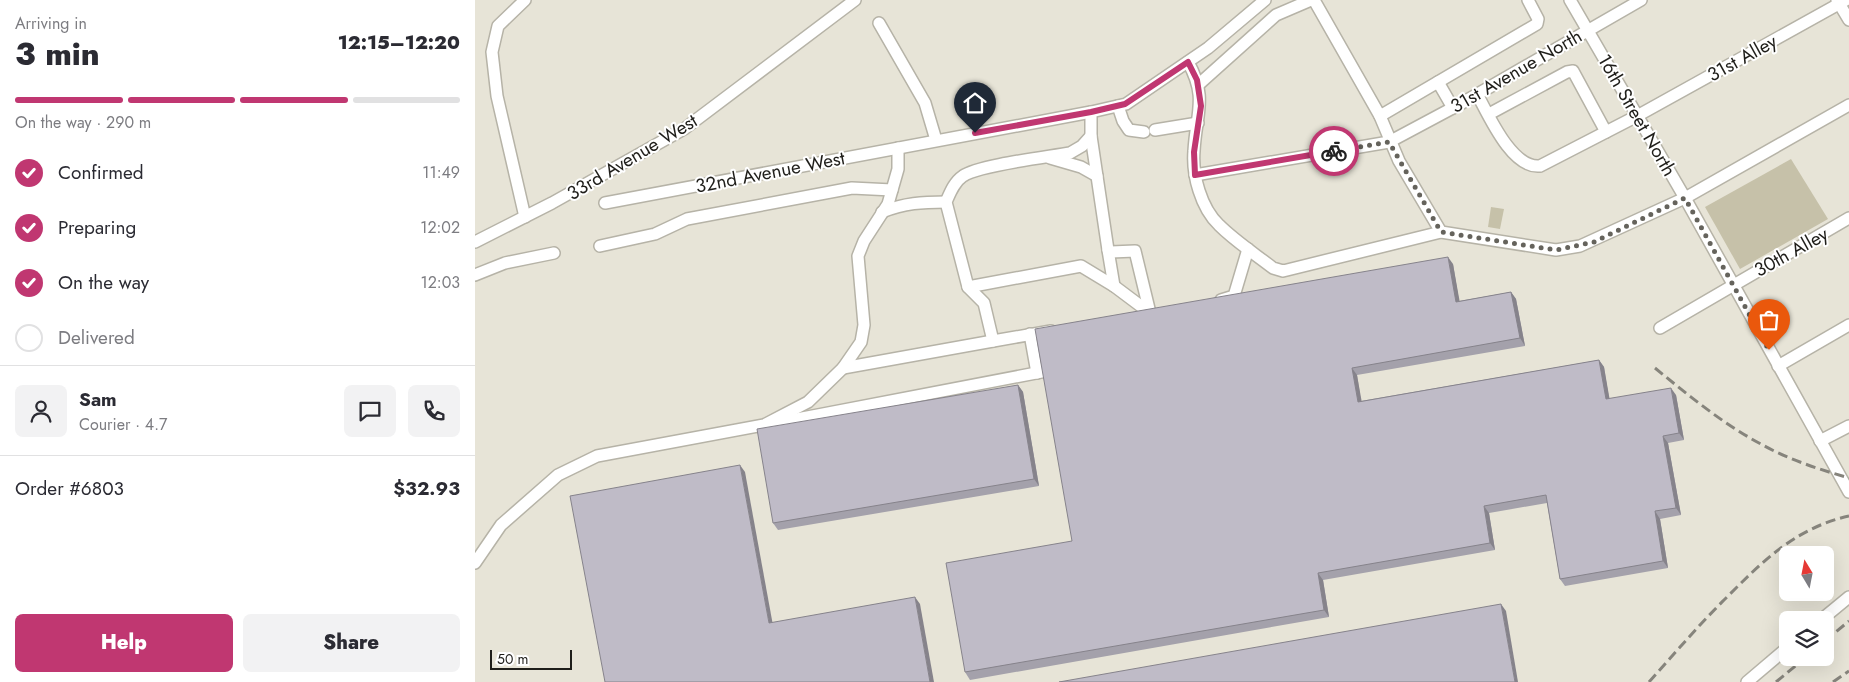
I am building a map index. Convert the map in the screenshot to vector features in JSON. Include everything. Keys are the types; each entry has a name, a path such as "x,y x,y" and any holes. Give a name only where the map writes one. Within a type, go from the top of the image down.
{"street":[{"path":"525,0 498,26 492,52 497,96 525,217"},
{"name":"32nd Avenue West","path":"605,203 1125,104 1208,48 1265,0"},
{"path":"1198,85 1276,15 1313,0 1380,116 1389,142 1441,232"},
{"path":"1380,116 1537,24 1538,19 1528,0"},
{"name":"16th Street North","path":"1570,0 1685,198 1849,492"},
{"name":"31st Avenue North","path":"1195,175 1389,142 1453,108 1641,0"},
{"name":"33rd Avenue West","path":"475,242 525,217 684,129 853,1"},
{"path":"1841,1 1849,20"},
{"name":"31st Alley","path":"1489,114 1520,161 1531,167 1540,166 1637,116 1841,1"},
{"path":"879,23 925,103 936,140"},
{"path":"1188,62 1198,85 1201,106 1194,152 1195,175 1202,198 1218,224 1273,268 1283,272 1441,232 1556,250 1594,242 1685,198 1849,105"},
{"path":"1477,94 1489,114 1567,72 1573,71 1606,132"},
{"path":"1438,82 1453,108"},
{"path":"1118,106 1123,121 1129,130 1149,131 1198,123"},
{"path":"1091,112 1091,136 1114,286"},
{"path":"993,341 984,303 968,287 946,202 951,189 963,176 983,168 1070,153 1082,146 1091,136"},
{"path":"764,425 808,402 843,368 861,342 864,325 858,256 864,241 882,212 892,190 898,169 898,148"},
{"path":"1045,157 1081,167 1097,176"},
{"path":"600,246 655,234 687,219 697,217 851,188 892,190"},
{"path":"882,212 901,204 917,201 946,202"},
{"name":"30th Alley","path":"1660,328 1733,287 1747,276 1813,241 1849,218"},
{"path":"1213,302 1233,297 1248,248"},
{"path":"1108,250 1111,252 1135,251 1155,312"},
{"path":"475,275 505,263 554,253"},
{"path":"968,287 1081,266 1155,312"},
{"path":"1132,317 1155,312"},
{"path":"1778,366 1849,325"},
{"path":"843,368 1067,328"},
{"path":"1030,334 1037,372"},
{"path":"476,558 501,525 558,475 597,456 1065,367"},
{"path":"1820,441 1849,426"},
{"path":"1832,611 1849,597"},
{"path":"1747,682 1779,655"}],"shaded area":[{"path":"1791,159 1828,219 1740,269 1705,207"},
{"path":"1491,207 1504,209 1500,229 1488,227"}],"building":[{"path":"1448,257 1456,302 1511,292 1520,338 1352,368 1358,402 1599,360 1606,399 1671,388 1679,433 1663,436 1676,508 1655,511 1663,561 1560,579 1546,495 1484,506 1490,543 1318,573 1324,610 965,672 946,563 1072,541 1035,329"},
{"path":"1018,385 1034,479 773,523 757,429"},
{"path":"740,465 769,623 915,597 930,682 605,682 570,496"},
{"path":"1501,604 1515,682 1059,682"}],"railway":[{"path":"1655,368 1719,418 1759,443 1803,463 1849,478"},
{"path":"1649,682 1714,610 1766,560 1781,548 1812,529 1830,521 1849,516"},
{"path":"1834,634 1849,621"},
{"path":"1776,682 1795,666"},
{"path":"1833,682 1849,671"}],"way so far":[{"path":"1334,151 1389,142 1441,232 1556,250 1594,242 1685,198 1769,350"}],"route":[{"path":"975,133 1125,104 1188,62 1197,80 1201,106 1194,152 1195,175 1334,151"}]}
